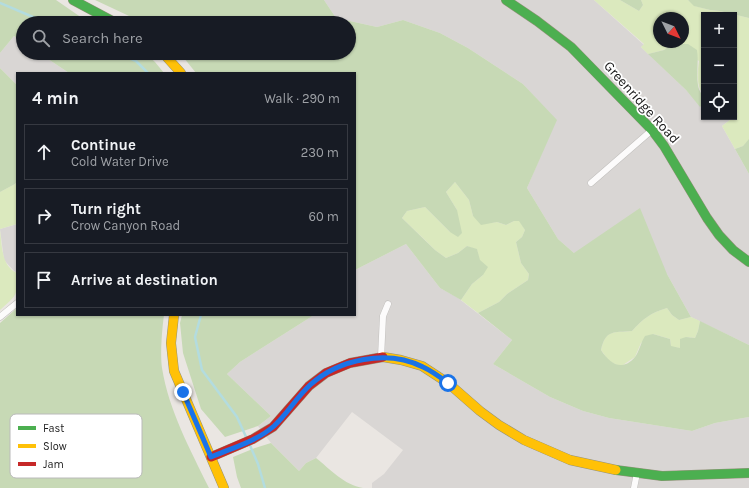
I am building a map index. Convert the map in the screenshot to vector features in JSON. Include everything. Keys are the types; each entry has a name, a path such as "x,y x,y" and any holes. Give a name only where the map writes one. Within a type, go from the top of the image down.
{"street":[{"path":"73,0 103,16"},
{"name":"Greenridge Road","path":"506,0 571,47 652,130 664,144 711,224 735,252 749,262"},
{"path":"169,60 180,72"},
{"path":"591,184 652,130"},
{"path":"0,317 16,304"},
{"path":"381,358 384,316 388,304"},
{"path":"174,316 170,331 171,357 174,371 224,488"},
{"path":"211,457 253,439 273,427 309,386 326,373 350,363 381,358 402,360 422,366 448,383 480,412 499,425 524,440 570,460 636,473 677,476 749,473"},
{"path":"634,488 636,473"}],"shaded area":[{"path":"324,0 594,0 644,45 641,47 686,90 700,106 701,105 701,120 730,120 722,126 749,174 749,345 691,317 667,274 574,253 558,239 527,188 556,120 523,84 468,48 440,33 403,20 377,27 356,22 356,16 335,16"},
{"path":"14,36 16,37 16,60 50,60 68,72 16,72 16,84 0,68 0,53"},
{"path":"16,224 16,272 4,260 0,229"},
{"path":"406,244 440,288 458,298 512,340 493,364 550,397 583,411 609,418 692,431 715,423 749,417 749,488 372,488 372,483 384,474 403,450 352,412 316,458 306,463 299,471 271,443 258,426 271,416 227,374 240,362 312,316 356,316 356,269"}],"green space":[{"path":"0,0 56,0 79,16 16,16 16,37 14,36 0,53"},
{"path":"95,0 324,0 335,16 129,16"},
{"path":"594,0 620,0 639,11 643,5 641,0 688,0 695,6 724,12 701,12 701,90 698,79 699,61 679,48 689,48 689,12 653,12 653,48 667,48 648,54 641,47 644,44"},
{"path":"620,0 641,0 643,5 639,11"},
{"path":"688,0 749,0 749,18 737,15 737,12 724,12 694,6"},
{"path":"737,15 749,18 749,140 743,146 735,149 722,126 730,120 737,120"},
{"path":"403,20 440,33 468,48 523,84 557,120 527,188 558,239 574,253 640,208 667,274 691,317 679,320 672,315 667,308 656,312 643,320 632,331 615,332 608,335 605,338 601,350 612,362 621,365 630,362 635,357 645,336 653,334 670,339 671,346 680,348 680,339 686,337 695,338 700,321 749,345 749,417 715,423 692,431 609,418 583,411 550,397 493,364 512,340 478,313 499,302 507,294 528,280 529,274 521,263 516,242 522,237 525,230 519,221 514,221 506,225 497,222 481,225 473,216 469,200 455,182 446,192 457,210 462,233 458,237 450,232 425,207 407,211 402,218 435,250 446,258 458,253 467,246 477,249 480,260 488,267 483,275 472,284 461,300 440,288 406,244 356,269 356,72 195,72 186,60 356,60 356,22 377,27"},
{"path":"689,45 697,50 697,76 701,94 700,107 686,90 648,54 667,48 689,48"},
{"path":"50,60 153,60 163,72 68,72"},
{"path":"0,68 16,84 16,183 0,192"},
{"path":"749,139 749,174 735,149 743,146"},
{"path":"455,182 469,200 473,216 488,223 497,222 506,225 514,221 520,221 525,230 522,237 516,242 521,263 529,274 528,280 507,294 499,302 478,313 461,300 472,284 483,275 477,250 467,246 458,253 446,258 435,250 402,218 407,211 425,207 450,232 457,210 446,192"},
{"path":"16,183 16,224 0,229 0,192"},
{"path":"0,230 5,260 12,270 16,272 16,291 10,301 0,310"},
{"path":"667,308 672,315 679,320 691,317 700,321 695,338 686,337 680,348 671,347 670,339 653,334 641,343 635,357 623,365 617,365 609,361 601,350 605,338 608,335 615,332 632,331 647,317"},
{"path":"16,309 16,316 164,316 161,356 165,384 181,430 209,488 0,488 0,323"},
{"path":"182,316 312,316 240,362 227,374 271,416 258,426 225,437 201,409 183,353 180,323"},
{"path":"271,443 299,471 306,463 316,458 343,480 363,488 241,488 233,457"}],"waterway":[{"path":"0,3 31,16"},
{"path":"134,60 147,72"},
{"path":"201,316 195,337 202,370 237,417 247,439"},
{"path":"249,443 258,464 265,488"}],"traffic: fast":[{"path":"73,0 103,16"},
{"path":"506,0 571,47 652,130 664,146 707,218 719,235 733,250 749,262"},
{"path":"616,470 662,476 749,473"}],"traffic: slow":[{"path":"169,60 180,72"},
{"path":"174,316 171,343 174,371 224,488"},
{"path":"383,357 422,366 448,383 480,411 499,425 524,440 570,460 616,470"}],"traffic: jam":[{"path":"211,457 253,439 273,427 309,386 326,373 350,363 383,357"}],"route":[{"path":"183,392 211,457 253,439 273,427 309,386 333,369 350,363 381,358 402,360 422,366 448,383"}]}
